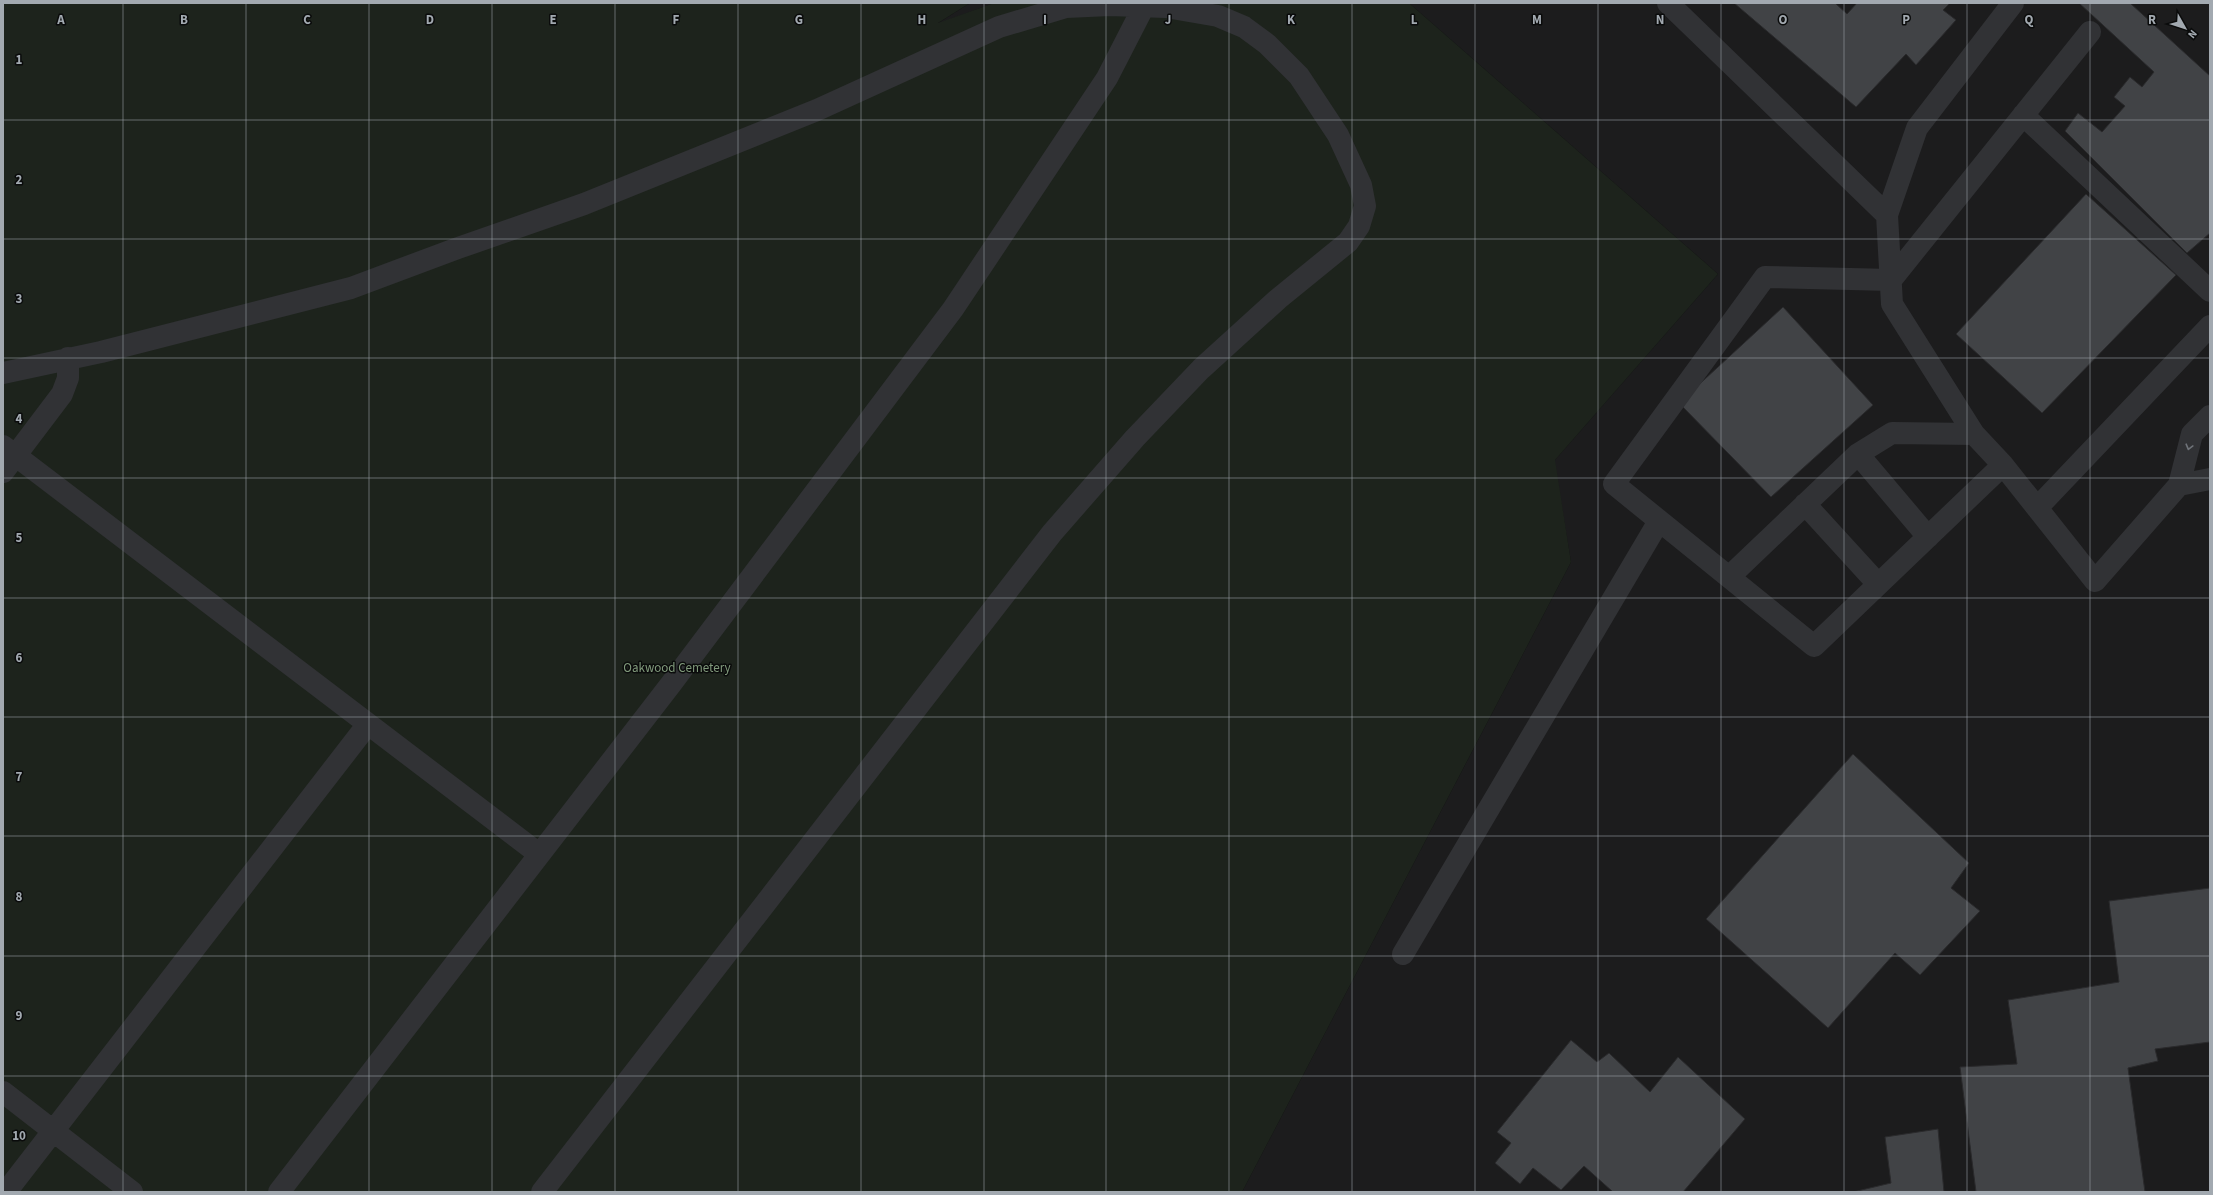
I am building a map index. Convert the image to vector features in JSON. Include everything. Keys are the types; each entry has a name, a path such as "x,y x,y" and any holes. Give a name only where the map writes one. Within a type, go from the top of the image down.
{"lane":[{"path":"1668,3 1886,215"},
{"path":"2013,3 1917,128 1886,215 1892,304 1974,434 2003,465 2095,581 2179,485 2192,434 2210,416"},
{"path":"279,1192 676,678 953,309 1107,78 1144,6"},
{"path":"3,373 351,288 458,248 584,204 635,184 817,110 999,28 1066,7 1166,7 1218,16 1244,27 1267,44 1299,76 1338,135 1361,185 1365,206 1359,226 1348,242 1278,299 1201,369 1135,438 1052,534 542,1192"},
{"path":"1891,280 2090,32"},
{"path":"2023,115 2210,291"},
{"path":"1891,280 1765,277 1614,484 1814,646 2003,465"},
{"path":"2037,508 2210,326"},
{"path":"68,358 68,378 62,394 7,458 368,724 539,854"},
{"path":"1729,577 1858,454 1892,433 1974,434"},
{"path":"1858,454 1928,537"},
{"path":"2179,485 2210,479"},
{"path":"1805,504 1878,584"},
{"path":"1403,954 1660,521"},
{"path":"6,1192 368,724"},
{"path":"3,1092 132,1192"}],"shaded area":[{"path":"970,3 994,3 935,25"},
{"path":"1409,3 2210,3 2210,1192 1242,1192 1571,562 1554,461 1718,274"}],"green space":[{"name":"Oakwood Cemetery","path":"3,3 970,3 938,23 994,3 1409,3 1718,274 1555,460 1571,562 1242,1192 3,1192"}],"building":[{"path":"1734,3 1835,3 1847,14 1857,3 1950,3 1943,10 1956,20 1916,65 1906,54 1856,107"},
{"path":"2079,3 2130,3 2210,76 2210,233 2187,253 2065,131 2078,113 2102,132 2125,106 2114,97 2130,77 2142,87 2154,72"},
{"path":"2086,194 2176,275 2042,413 1956,334"},
{"path":"1783,307 1873,405 1771,497 1679,403"},
{"path":"1853,754 1969,863 1951,888 1980,911 1920,975 1895,953 1828,1028 1706,919"},
{"path":"2210,888 2210,1042 2155,1049 2158,1061 2128,1068 2145,1192 1976,1192 1960,1067 2017,1064 2008,1000 2119,982 2109,901"},
{"path":"1571,1040 1597,1062 1609,1053 1650,1092 1678,1057 1745,1119 1683,1192 1613,1192 1584,1166 1561,1190 1533,1168 1520,1184 1495,1163 1511,1143 1497,1132"},
{"path":"1938,1129 1944,1192 1853,1192 1891,1183 1885,1137"}]}
